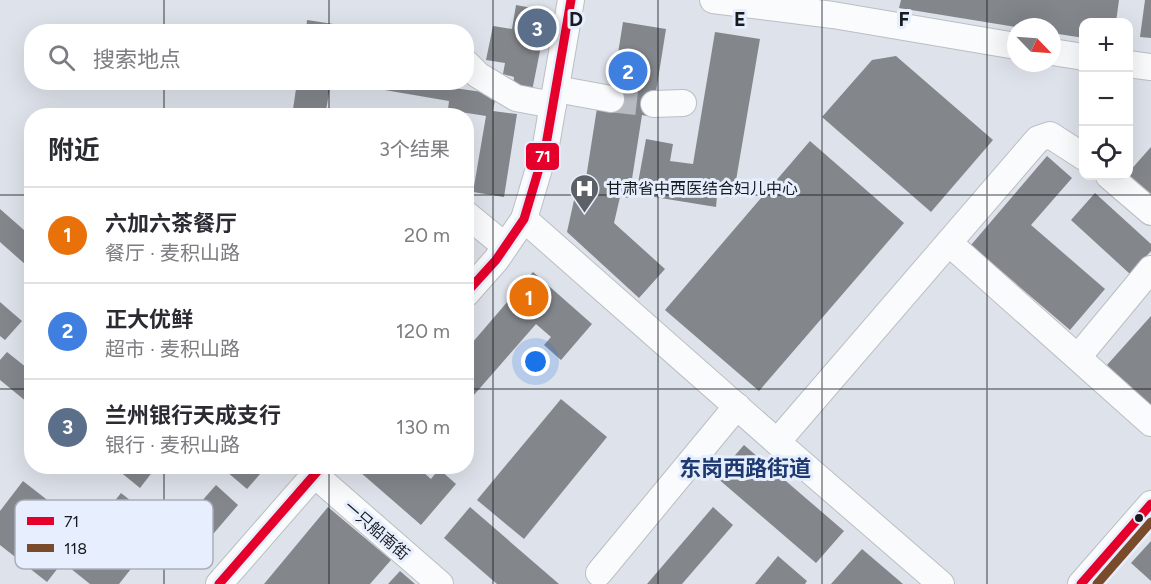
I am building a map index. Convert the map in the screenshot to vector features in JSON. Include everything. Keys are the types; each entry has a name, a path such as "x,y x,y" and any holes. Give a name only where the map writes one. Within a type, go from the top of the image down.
{"street":[{"path":"474,284 524,219 546,145 571,0"},
{"path":"713,0 833,15 1007,44"},
{"path":"1061,53 1079,56"},
{"path":"1133,65 1151,67"},
{"path":"474,71 516,98 611,99"},
{"path":"654,105 683,103"},
{"path":"777,442 1038,139 1050,135 1079,154"},
{"path":"1114,180 1151,212"},
{"path":"524,219 941,584"},
{"path":"474,221 505,246"},
{"path":"949,243 1151,423"},
{"path":"1078,357 1151,269"},
{"path":"599,573 736,406"},
{"path":"219,584 315,474"},
{"name":"一只船南街","path":"321,474 440,584"},
{"path":"1081,584 1151,504"}],"building":[{"path":"901,0 1119,0 1117,18 1079,18 1079,37 1061,34 1061,18 1007,18 1007,26 899,8"},
{"path":"1145,0 1151,0 1151,38 1140,37"},
{"path":"516,5 548,11 532,91 513,88 514,77 503,74 505,63 486,60 493,26 512,29"},
{"path":"307,20 333,24 307,24"},
{"path":"623,22 666,29 652,117 642,115 629,198 620,197 614,223 665,269 639,298 567,232 576,191 584,191 597,108 609,110"},
{"path":"715,32 760,39 733,198 717,196 716,207 636,194 646,139 673,144 670,161 693,164"},
{"path":"896,56 993,140 931,212 822,117 872,60"},
{"path":"296,90 330,90 326,108 293,108"},
{"path":"385,90 468,90 496,94 493,111 517,114 504,197 474,192 486,116 474,114 474,108 448,108 449,101"},
{"path":"810,141 904,223 759,391 665,310"},
{"path":"1151,147 1151,203 1130,180 1133,180 1133,167"},
{"path":"1047,156 1072,178 1031,225 1105,289 1070,330 971,245"},
{"path":"1095,193 1151,244 1151,251 1130,274 1071,220"},
{"path":"0,209 24,230 24,263 0,242"},
{"path":"533,272 592,324 561,360 544,345 551,337 536,324 474,395 474,341"},
{"path":"0,302 22,321 5,340 0,336"},
{"path":"1151,316 1151,405 1107,365"},
{"path":"7,352 24,366 24,400 0,380 0,360"},
{"path":"561,399 607,437 524,539 477,500"},
{"path":"744,445 844,531 816,563 716,477"},
{"path":"123,474 151,474 140,488"},
{"path":"229,474 260,474 247,489"},
{"path":"362,474 425,474 431,479 435,474 445,474 456,484 421,525"},
{"path":"23,481 47,500 15,500 15,557 0,545 0,511"},
{"path":"216,485 238,505 213,534 213,500 203,500"},
{"path":"121,493 130,500 115,500"},
{"path":"328,507 391,560 370,584 264,584"},
{"path":"470,507 559,584 497,584 444,538"},
{"path":"713,507 733,525 682,584 647,584"},
{"path":"1151,541 1151,581 1131,563"},
{"path":"862,549 903,584 831,584"},
{"path":"778,556 807,581 805,584 755,584"},
{"path":"30,569 57,569 47,582"},
{"path":"71,569 131,569 119,584 90,584"},
{"path":"400,571 415,584 388,584"}],"tunnel":[{"path":"611,99 654,104"}],"transit line":[{"name":"71","path":"474,284 496,260 524,219 546,145 571,0"},
{"name":"71","path":"219,584 315,474"},
{"name":"71","path":"1081,584 1151,504"},
{"name":"118","path":"1097,584 1151,522"}],"place":[{"name":"兰州银行天成支行","path":"537,28"},
{"name":"正大优鲜","path":"628,71"},
{"name":"甘肃省中西医结合妇儿中心","path":"585,214"},
{"name":"六加六茶餐厅","path":"529,297"}],"district":[{"name":"东岗西路街道","path":"745,468"}]}
